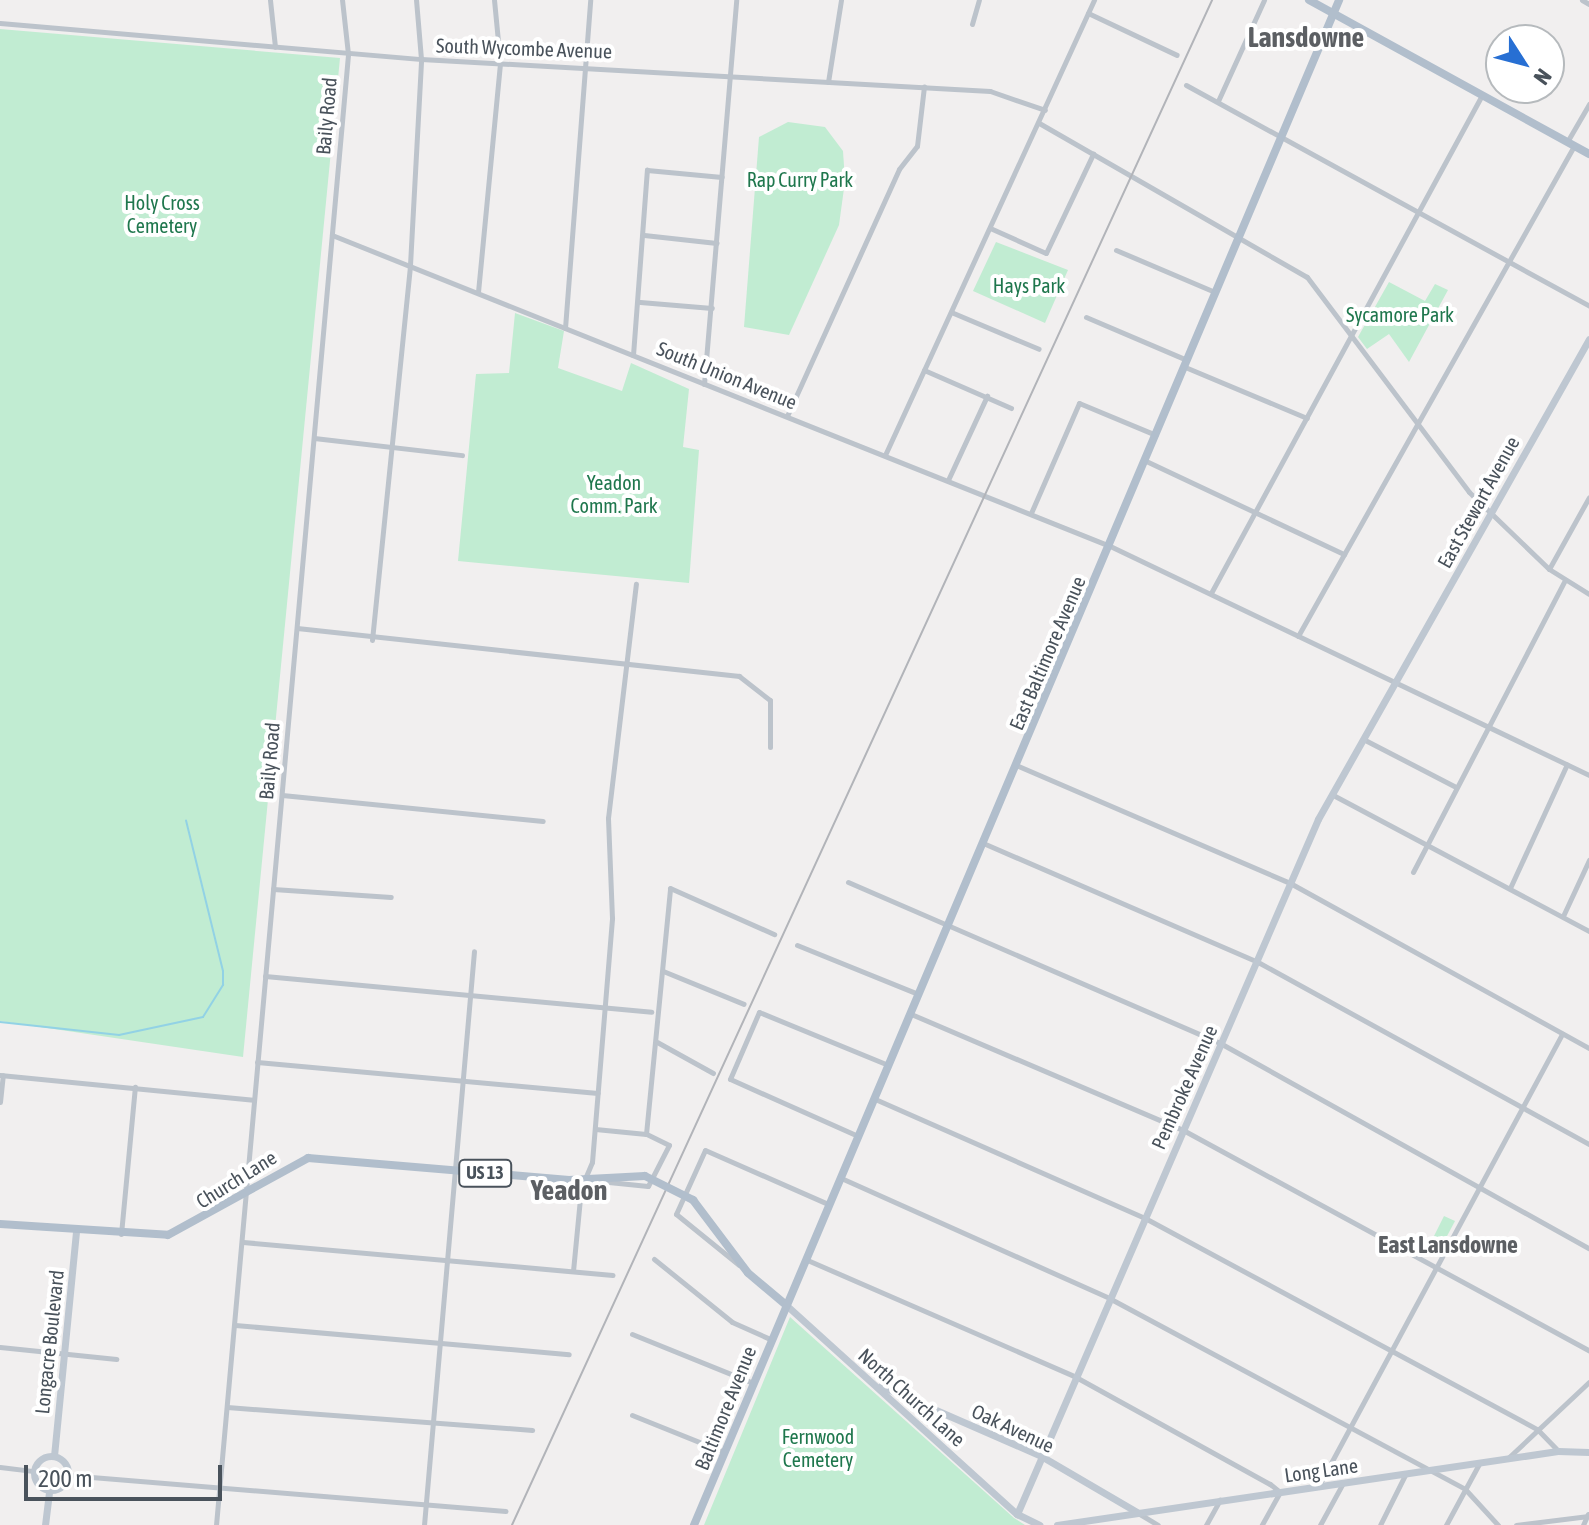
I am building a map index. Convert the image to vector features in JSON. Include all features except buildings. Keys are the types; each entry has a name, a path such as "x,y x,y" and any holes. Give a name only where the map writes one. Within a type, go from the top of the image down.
{"main road":[{"path":"1309,0 1589,154"},
{"name":"East Baltimore Avenue","path":"785,1304 1110,546 1339,0"},
{"name":"Church Lane","path":"0,1224 121,1235 174,1233 247,1189 308,1158 455,1171 586,1177 645,1176 693,1200 745,1269"},
{"name":"US 13","path":"745,1269 785,1304"},
{"name":"Baltimore Avenue","path":"694,1525 785,1304"}],"street":[{"path":"270,0 275,47"},
{"name":"Baily Road","path":"216,1525 348,54 342,0"},
{"path":"372,640 410,265 421,59 416,0"},
{"path":"478,292 500,62 494,0"},
{"path":"565,328 590,0"},
{"path":"704,384 736,0"},
{"path":"828,82 841,0"},
{"path":"972,24 979,0"},
{"path":"885,455 1094,0"},
{"path":"1218,101 1264,0"},
{"path":"1582,0 1589,4"},
{"path":"1088,13 1177,55"},
{"name":"South Wycombe Avenue","path":"0,23 348,54 730,72 828,82 998,92 1045,110"},
{"path":"1186,85 1589,306"},
{"path":"787,416 899,169 917,146 924,86"},
{"path":"1211,593 1482,95"},
{"path":"1298,636 1510,261 1589,104"},
{"path":"1039,123 1307,277 1417,425 1490,512 1549,569 1589,594"},
{"path":"990,228 1046,253 1093,154"},
{"path":"633,355 640,302 647,170 722,177"},
{"name":"South Union Avenue","path":"332,235 1110,546 1589,775"},
{"path":"644,235 717,243"},
{"path":"1116,250 1216,293"},
{"path":"640,302 712,308"},
{"path":"951,312 1039,349"},
{"path":"1086,317 1307,418"},
{"name":"East Stewart Avenue","path":"1396,681 1490,512 1586,350 1589,339"},
{"path":"924,370 1011,408"},
{"path":"948,480 987,396"},
{"path":"1031,513 1079,403 1157,435"},
{"path":"314,438 390,450 462,455"},
{"path":"1146,461 1344,554"},
{"path":"1549,569 1589,497"},
{"path":"1413,872 1565,580"},
{"path":"573,1271 595,1129 606,1007 608,818 636,584"},
{"path":"297,628 372,640 753,682 774,714 770,747"},
{"name":"Pembroke Avenue","path":"1017,1514 1074,1376 1290,883 1333,795 1396,681"},
{"path":"1363,739 1456,787"},
{"path":"1510,888 1567,764"},
{"path":"1016,765 1290,883 1589,1048"},
{"path":"282,795 543,821"},
{"path":"1333,795 1428,842 1589,931"},
{"path":"983,843 1256,961 1589,1144"},
{"path":"1563,916 1589,860"},
{"path":"848,882 1220,1043 1589,1248"},
{"path":"595,1129 646,1134 670,888 774,934"},
{"path":"273,889 391,897"},
{"path":"797,945 918,994"},
{"path":"424,1525 474,951"},
{"path":"663,971 744,1004"},
{"path":"265,976 651,1012"},
{"path":"858,1136 730,1079 759,1012 888,1065"},
{"path":"910,1013 1183,1130 1589,1350"},
{"path":"1317,1487 1562,1034"},
{"path":"657,1042 713,1073"},
{"path":"256,1062 598,1093"},
{"path":"0,1102 1,1075 253,1100"},
{"path":"121,1235 135,1087"},
{"path":"874,1098 1143,1217 1538,1430 1558,1451"},
{"name":"Church Lane","path":"586,1177 646,1187 661,1164 669,1141 646,1134"},
{"path":"745,1269 676,1214 705,1150 828,1204"},
{"path":"840,1178 1109,1298 1465,1489 1498,1525"},
{"name":"Longacre Boulevard","path":"54,1456 76,1231"},
{"path":"243,1242 613,1275"},
{"path":"654,1259 732,1322 770,1339"},
{"path":"805,1259 1074,1376 1280,1492 1262,1525"},
{"name":"North Church Lane","path":"785,1304 1017,1514"},
{"path":"235,1325 569,1354"},
{"path":"632,1334 753,1383"},
{"path":"0,1347 116,1359"},
{"name":"Oak Avenue","path":"871,1382 1041,1456 1137,1512"},
{"path":"1507,1459 1589,1382"},
{"path":"227,1407 532,1430"},
{"path":"632,1415 724,1453"},
{"name":"Long Lane","path":"1057,1525 1558,1451 1589,1452"},
{"path":"0,1467 34,1471 54,1456 67,1475"},
{"path":"1446,1525 1479,1464"},
{"path":"34,1471 49,1490"},
{"path":"1380,1525 1406,1473"},
{"path":"45,1525 49,1490 67,1475 506,1511"},
{"path":"1320,1525 1343,1483"},
{"path":"1206,1525 1220,1499"},
{"path":"1137,1512 1155,1524"},
{"path":"1017,1514 1040,1525"},
{"path":"1516,1525 1588,1515"},
{"path":"1583,1525 1588,1515"}],"green space":[{"name":"Holy Cross Cemetery","path":"0,29 340,58 243,1057 0,1021"},
{"name":"Rap Curry Park","path":"788,122 825,127 843,151 845,181 839,225 789,335 744,327 759,137"},
{"name":"Hays Park","path":"996,242 1068,270 1045,323 973,291"},
{"name":"Sycamore Park","path":"1389,282 1425,301 1435,284 1448,290 1409,362 1389,334 1367,349 1358,337"},
{"name":"Yeadon Comm. Park","path":"515,313 564,331 558,368 622,391 631,363 689,389 683,447 699,450 689,583 458,561 476,374 509,373"},
{"path":"1444,1216 1455,1221 1437,1255 1427,1250"},
{"name":"Fernwood Cemetery","path":"790,1317 1014,1518 1025,1525 704,1525"}],"waterway":[{"path":"0,1022 119,1035 203,1017 223,985 223,971 186,820"}],"railway":[{"path":"512,1525 1212,0"}],"district":[{"name":"Lansdowne","path":"1306,37"},
{"name":"Yeadon","path":"569,1190"},
{"name":"East Lansdowne","path":"1448,1245"}]}
